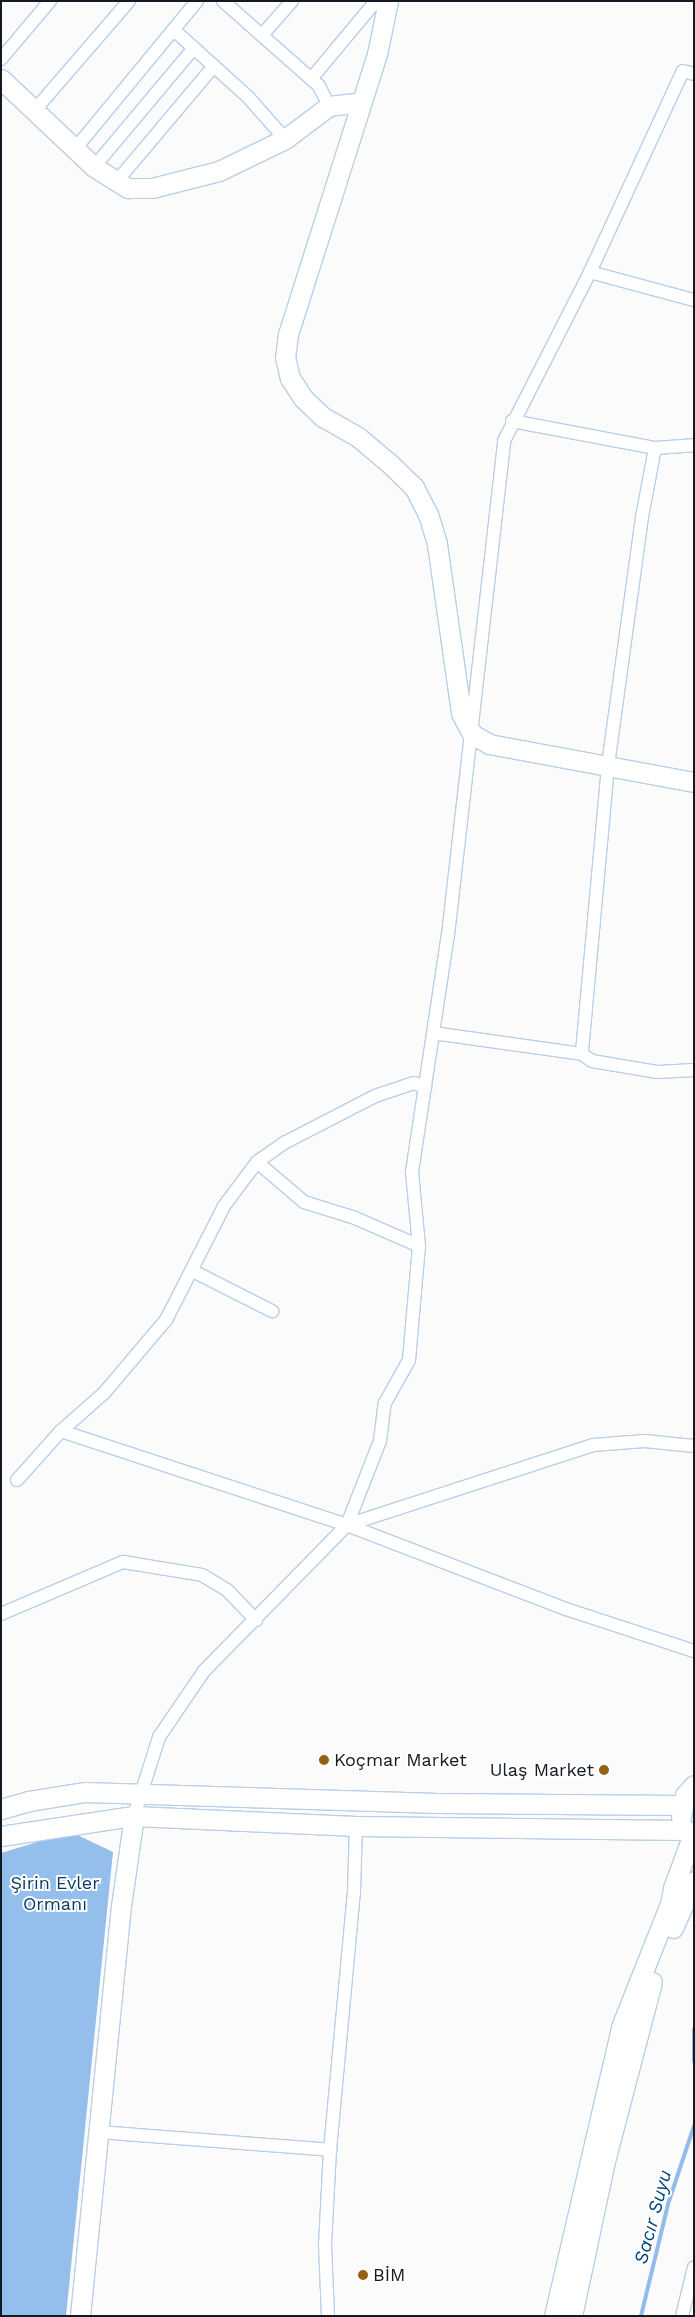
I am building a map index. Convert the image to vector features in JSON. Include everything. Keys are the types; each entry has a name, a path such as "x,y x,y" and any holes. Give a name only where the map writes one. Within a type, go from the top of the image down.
{"street":[{"path":"1,59 50,1"},
{"path":"34,111 129,1"},
{"path":"75,149 175,31 197,1"},
{"path":"263,34 292,1"},
{"path":"311,79 376,1"},
{"path":"388,1 377,54 288,334 285,357 290,378 303,398 323,417 358,437 389,462 414,487 428,514 437,544 461,713 472,734 489,744 694,782"},
{"path":"226,2 319,86 329,106"},
{"path":"175,31 248,97 286,138"},
{"path":"94,168 194,48"},
{"path":"117,181 213,67"},
{"path":"80,2316 121,1906 134,1816 159,1737 204,1671 347,1525 380,1441 385,1403 409,1360 419,1246 412,1172 433,1033 472,734 494,504 504,441 512,421 590,272 683,71 694,74"},
{"path":"1,79 94,168 128,188 152,188 219,171 286,138 329,106 361,102"},
{"path":"590,272 694,300"},
{"path":"512,421 655,448 694,445"},
{"path":"582,1054 608,766 642,517 655,448"},
{"path":"433,1033 582,1054 592,1062 658,1072 694,1070"},
{"path":"17,1480 61,1432 104,1393 166,1320 193,1271 224,1206 257,1162 286,1142 375,1096 414,1083 425,1088"},
{"path":"257,1162 304,1202 355,1218 419,1246"},
{"path":"193,1271 272,1311"},
{"path":"61,1432 347,1525 566,1608 694,1651"},
{"path":"347,1525 593,1445 645,1441 694,1446"},
{"path":"1,1614 123,1562 202,1575 227,1590 256,1620"},
{"path":"554,2316 621,2027 670,1904 673,1888 691,1835 681,1818 681,1805 694,1785"},
{"path":"1,1809 29,1801 85,1792 438,1803 681,1805"},
{"path":"1,1836 134,1816 356,1826 691,1835"},
{"path":"328,2316 324,2246 330,2150 354,1892 356,1826"},
{"path":"572,2316 604,2161 644,2004 694,1881"},
{"path":"98,2132 330,2150"},
{"path":"682,2316 694,2267"}],"green space":[{"name":"Şirin Evler Ormanı","path":"71,1832 113,1852 66,2316 1,2316 1,1853"}],"waterway":[{"name":"Sacır Suyu","path":"694,2029 694,2061"},
{"name":"Sacır Suyu","path":"641,2316 668,2204 694,2126"}],"place":[{"name":"Koçmar Market","path":"324,1760"},
{"name":"Ulaş Market","path":"604,1770"},
{"name":"BİM","path":"363,2275"}]}
